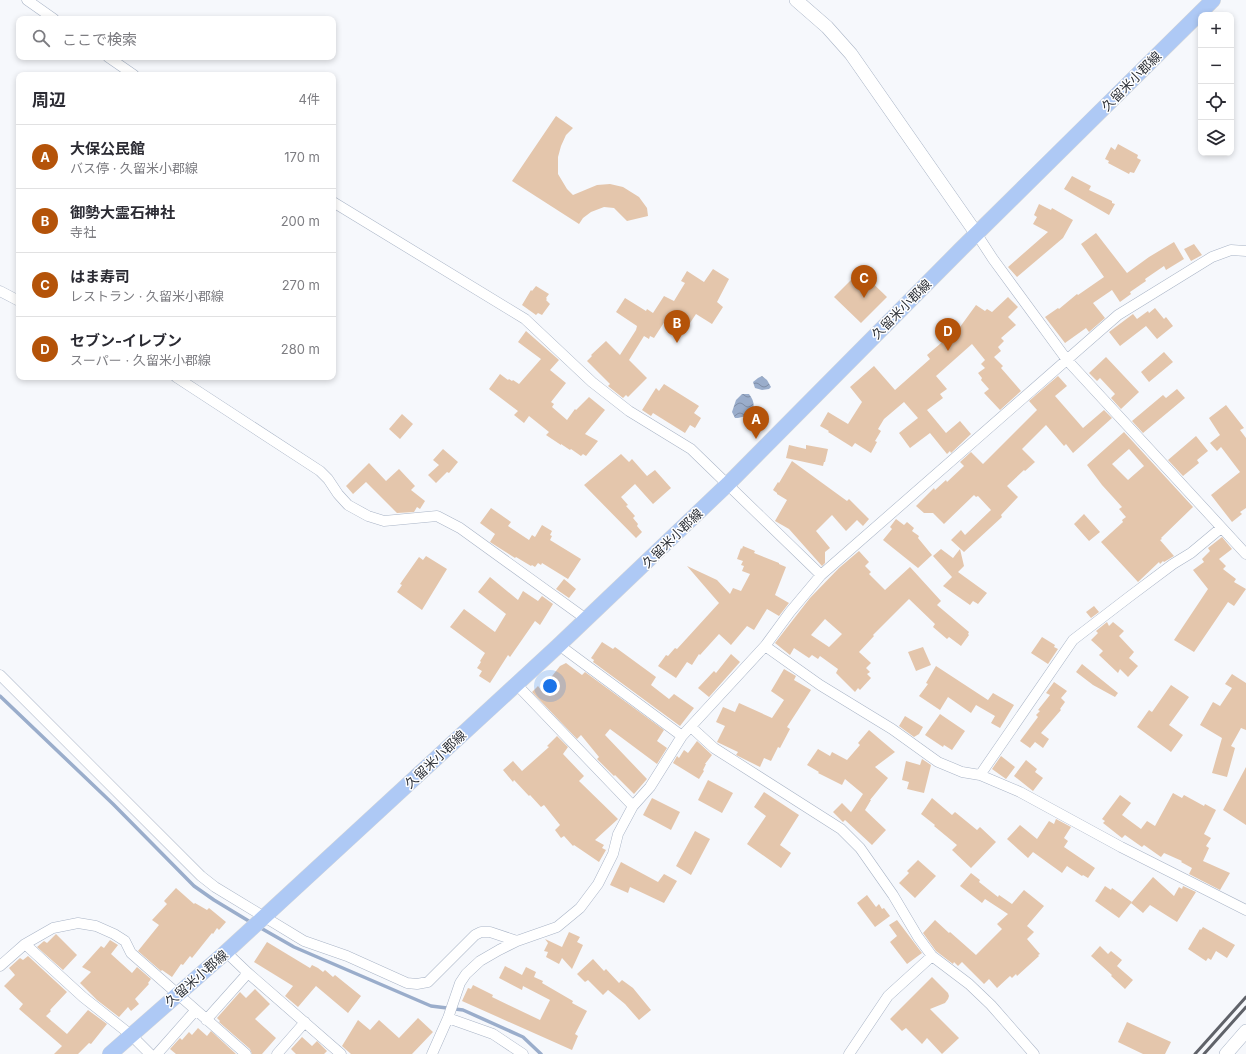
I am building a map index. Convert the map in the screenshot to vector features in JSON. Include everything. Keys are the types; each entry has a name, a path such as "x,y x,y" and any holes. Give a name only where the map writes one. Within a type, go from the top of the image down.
{"main road":[{"name":"久留米小郡線","path":"110,1054 226,952 517,685 728,484 976,233 1213,0"}],"street":[{"path":"27,0 50,16"},
{"path":"796,0 827,27 850,54 993,259 1067,360 1246,554"},
{"path":"112,60 130,72"},
{"path":"336,204 525,319 598,387 629,411 691,449 821,575"},
{"path":"432,1054 450,1012 460,983 466,974 480,961 517,940 557,927 580,908 598,884 613,854 618,834 633,806 650,787 682,736 765,646 790,612 821,575 1118,315 1212,257 1232,250 1246,251"},
{"path":"0,291 16,300"},
{"path":"181,380 320,471 348,505 368,516 384,521 437,516 460,528 586,619"},
{"path":"980,775 1073,640 1173,564 1191,553 1221,528"},
{"path":"559,645 682,736"},
{"path":"765,646 820,685 892,729 938,762 962,772 980,775 1020,792 1121,847 1246,910"},
{"path":"0,675 201,876 263,918 304,941 347,956 407,983 417,984 428,982 475,936 481,932 490,932 517,940"},
{"path":"517,685 633,806"},
{"path":"691,727 714,748 841,829 860,848 893,895 918,937 932,956 970,984 1034,1054"},
{"path":"0,966 25,944 53,928 78,923 96,926 125,941 131,953 177,995 246,1054"},
{"path":"25,944 82,997 131,1035 150,1054"},
{"path":"226,952 341,1054"},
{"path":"849,1054 888,996 932,956"},
{"path":"206,1020 248,972"},
{"path":"157,1054 195,1010"},
{"path":"450,1012 493,1034 523,1054"},
{"path":"277,1054 305,1022"},
{"path":"1226,1054 1246,1031"}],"water":[{"path":"762,376 767,380 771,387 769,389 762,390 755,388 753,382"},
{"path":"742,394 749,394 754,404 753,409 750,415 735,418 732,412 736,400"}],"building":[{"path":"556,116 573,128 566,135 558,157 558,174 567,189 573,195 597,185 610,184 623,187 639,197 647,208 648,216 627,221 614,208 604,207 591,212 583,218 579,224 512,181"},
{"path":"1118,144 1138,155 1137,158 1141,160 1134,173 1130,172 1129,174 1108,163 1109,161 1105,159 1111,147 1115,150"},
{"path":"1072,176 1091,186 1089,190 1112,201 1112,203 1115,204 1109,215 1064,189"},
{"path":"1039,204 1051,210 1052,208 1073,220 1063,238 1017,277 1008,267 1048,232 1033,224 1037,217 1034,215"},
{"path":"1096,233 1127,273 1149,257 1174,242 1184,259 1166,270 1164,266 1145,279 1146,281 1130,292 1131,294 1120,302 1112,290 1093,303 1105,318 1089,332 1086,328 1065,343 1045,317 1058,308 1059,309 1077,294 1078,295 1104,277 1081,244"},
{"path":"1194,244 1202,255 1191,261 1184,249"},
{"path":"713,269 729,279 717,302 723,307 712,324 696,314 684,332 665,321 654,338 650,336 649,339 644,336 629,360 647,378 628,397 626,395 623,398 608,386 610,384 587,361 592,356 591,355 606,341 620,355 636,330 637,326 616,312 625,298 646,311 647,309 653,313 664,296 674,301 685,283 681,281 687,271 704,282"},
{"path":"860,271 887,297 861,323 834,297"},
{"path":"536,286 549,294 546,300 550,304 542,315 538,313 536,315 522,305 531,290 532,291"},
{"path":"1008,297 1018,307 1008,317 1016,325 1001,338 1004,341 998,347 1001,351 994,357 1003,366 1001,368 1021,391 1000,410 984,393 989,389 981,380 982,378 978,373 985,368 981,364 985,360 972,344 936,376 947,389 940,394 943,398 927,410 946,433 960,421 971,434 951,453 950,451 947,454 930,433 910,448 899,433 918,418 904,402 884,419 878,429 881,431 875,441 877,442 871,453 855,443 852,447 820,426 828,412 848,424 862,402 850,387 874,366 895,390 930,359 927,355 960,327 976,305 985,311 987,309 992,312"},
{"path":"1155,308 1164,319 1166,317 1173,326 1157,339 1146,326 1120,346 1109,332 1133,314 1137,319"},
{"path":"526,331 559,360 550,370 566,383 551,402 554,404 552,407 567,420 575,409 576,410 589,397 605,410 585,434 598,441 586,456 583,454 581,456 546,435 549,432 529,416 524,423 514,415 518,411 489,389 500,374 508,380 513,380 519,384 541,359 518,342"},
{"path":"1164,352 1173,362 1149,382 1141,372"},
{"path":"1106,357 1139,392 1121,409 1111,398 1115,394 1100,378 1097,381 1089,373"},
{"path":"1058,376 1067,386 1055,396 1083,428 1104,410 1112,418 1073,453 1066,444 1064,446 1046,425 1022,449 1035,462 1007,486 1018,497 1001,515 1002,517 964,552 951,540 961,530 965,535 991,510 978,496 976,497 974,495 944,524 933,513 924,513 916,506 934,488 935,490 946,480 947,482 964,466 960,462 971,452 983,464 1037,410 1029,401"},
{"path":"664,384 699,406 694,413 701,418 695,428 690,425 685,433 653,413 651,416 642,410 656,388 659,391"},
{"path":"1177,389 1185,398 1143,433 1132,421 1163,395 1166,398"},
{"path":"1226,405 1244,428 1240,430 1246,438 1246,508 1240,512 1242,514 1232,522 1211,495 1240,472 1221,447 1217,451 1210,443 1220,435 1209,418"},
{"path":"402,414 413,424 400,439 389,429"},
{"path":"1124,432 1193,507 1160,540 1174,556 1160,564 1159,562 1138,582 1101,542 1123,522 1122,520 1126,517 1119,509 1122,507 1102,485 1087,465","holes":["1129,449 1144,466 1128,480 1112,464"]},
{"path":"1196,436 1208,451 1197,460 1199,463 1183,476 1168,460"},
{"path":"789,445 806,449 806,445 828,449 823,466 786,458"},
{"path":"443,449 458,462 449,473 447,472 436,483 428,475 439,465 433,460"},
{"path":"621,454 629,462 632,459 647,476 655,470 671,488 653,504 635,484 621,497 628,505 626,506 635,516 633,518 642,532 636,538 584,485"},
{"path":"792,461 847,501 849,499 869,519 863,526 857,520 846,531 832,515 816,531 830,548 825,552 825,563 822,566 789,529 775,521 787,500 773,490"},
{"path":"369,463 386,481 399,469 415,486 411,490 425,501 420,509 417,507 414,512 397,513 366,482 353,494 346,486"},
{"path":"491,508 511,522 508,526 529,540 532,535 535,537 542,525 552,531 550,540 581,559 568,579 542,563 541,565 538,563 535,567 532,565 531,566 490,542 495,534 480,523"},
{"path":"1084,514 1100,532 1089,541 1074,524"},
{"path":"896,519 904,525 907,522 914,528 912,531 919,536 918,538 932,555 918,568 883,540 892,529 890,527"},
{"path":"1222,537 1232,549 1219,559 1226,566 1223,569 1236,579 1234,582 1246,589 1234,606 1228,602 1194,652 1174,640 1208,589 1193,570 1204,562 1202,559 1210,551 1208,548"},
{"path":"743,546 755,551 754,553 786,567 775,595 789,603 779,616 767,609 754,630 747,626 731,645 719,634 700,655 699,654 692,665 687,662 676,678 658,666 666,655 668,656 675,648 677,649 719,603 687,566 717,580 730,594 733,588 741,591 750,574 742,571 744,566 741,565 743,561 737,559"},
{"path":"941,549 953,558 960,549 964,566 958,572 987,593 978,604 973,601 970,605 943,586 952,577 933,556"},
{"path":"859,551 869,562 865,566 871,572 869,574 885,590 910,567 941,601 937,605 969,632 969,635 961,646 949,637 947,639 933,627 935,624 909,599 873,635 874,636 859,652 871,663 866,668 870,672 867,674 871,678 860,690 858,688 855,692 836,673 838,669 820,656 818,659 812,655 809,658 794,648 790,655 775,643 810,598 839,568","holes":["825,619 842,634 829,647 811,635"]},
{"path":"426,556 447,569 422,610 397,592 402,585 400,584 419,557 423,560"},
{"path":"490,577 518,600 523,591 538,601 542,596 553,604 540,625 535,621 510,657 508,655 490,683 479,676 482,671 477,668 485,653 450,627 464,609 495,632 506,614 478,592"},
{"path":"564,579 576,589 569,598 556,589"},
{"path":"1094,606 1099,612 1091,618 1086,612"},
{"path":"1107,622 1109,626 1113,622 1124,631 1119,636 1134,652 1129,658 1138,666 1128,677 1120,669 1118,673 1099,655 1103,651 1091,640 1098,633 1096,631"},
{"path":"1042,637 1055,645 1054,647 1058,649 1048,664 1031,653"},
{"path":"602,642 613,649 615,647 656,677 651,685 669,699 674,694 694,708 680,726 593,662 594,660 591,658"},
{"path":"923,647 931,665 916,671 908,652"},
{"path":"731,654 740,662 709,697 698,688 714,671 716,673"},
{"path":"566,663 582,675 585,672 664,730 657,741 667,748 657,764 610,729 605,735 647,779 634,794 597,759 599,757 581,735 577,739 532,692 538,686 541,690 560,666"},
{"path":"1082,664 1118,693 1115,697 1093,685 1076,672"},
{"path":"936,666 988,700 993,693 1014,705 1000,728 991,723 995,716 976,705 971,713 948,697 940,710 919,696 928,684 926,683"},
{"path":"784,669 796,676 794,680 811,690 787,727 790,729 780,748 778,747 771,761 764,758 760,767 736,755 738,752 717,742 725,726 716,722 723,707 735,712 739,703 772,718 784,700 771,691"},
{"path":"1232,674 1246,683 1246,730 1241,728 1231,746 1235,748 1227,777 1212,773 1222,738 1200,725 1213,702 1220,706 1232,688 1225,684"},
{"path":"1054,682 1067,691 1061,698 1065,702 1060,709 1061,710 1041,733 1049,739 1043,748 1035,742 1030,748 1020,741 1038,717 1036,715 1040,711 1038,710 1050,695 1046,693"},
{"path":"1171,685 1189,697 1169,725 1183,735 1171,752 1137,727 1149,710 1152,712"},
{"path":"940,714 965,731 952,750 944,745 943,747 925,735"},
{"path":"905,716 923,727 919,734 914,737 899,726"},
{"path":"869,730 895,752 875,767 888,778 870,800 865,810 886,830 872,845 845,820 843,822 833,812 842,803 851,812 863,794 845,779 842,785 818,773 819,772 807,765 818,749 830,756 832,752 847,760 860,745 858,743"},
{"path":"557,736 568,747 563,754 584,776 579,781 618,819 595,840 604,845 602,848 606,850 599,862 574,845 573,846 564,836 561,838 555,830 560,825 544,805 541,807 514,780 513,782 503,770 513,761 522,771 549,747 547,746"},
{"path":"697,741 712,755 705,764 704,771 699,779 673,763 677,756 679,758 684,750 688,753"},
{"path":"1001,756 1015,767 1006,779 992,769"},
{"path":"922,759 931,765 924,793 907,789 909,782 902,780 906,761 920,765"},
{"path":"1026,760 1037,769 1035,772 1043,778 1033,791 1014,776"},
{"path":"1246,767 1246,825 1223,810"},
{"path":"708,780 733,793 722,813 698,800"},
{"path":"764,792 799,815 780,845 791,853 781,868 747,844 766,816 754,807"},
{"path":"1173,793 1182,798 1184,795 1204,806 1205,804 1216,810 1204,834 1211,838 1206,846 1209,848 1203,861 1230,873 1220,890 1189,874 1192,868 1181,862 1182,861 1164,853 1161,857 1144,845 1142,847 1125,835 1122,838 1103,823 1105,821 1102,819 1120,795 1131,803 1122,815 1141,829 1147,821 1155,826"},
{"path":"652,798 680,812 671,830 643,815"},
{"path":"932,798 952,815 955,812 977,830 980,827 996,842 971,868 952,850 957,845 921,814"},
{"path":"1056,819 1071,827 1064,838 1068,841 1064,847 1095,868 1088,878 1083,875 1082,876 1067,866 1062,873 1033,852 1028,858 1007,839 1020,825 1037,839 1049,821 1054,824"},
{"path":"695,831 710,839 691,875 676,866"},
{"path":"918,860 936,876 915,898 899,883 909,873 907,871"},
{"path":"621,862 658,882 664,874 677,881 664,903 630,887 628,893 610,885"},
{"path":"971,873 980,880 979,882 998,897 999,895 1012,904 1024,890 1044,906 1027,926 1034,932 1027,939 1040,954 1038,955 1039,956 1017,976 1016,974 1012,978 1010,976 997,988 989,979 984,984 962,962 958,966 954,962 953,964 936,951 923,933 935,920 976,955 1002,929 997,924 1008,914 985,899 982,903 960,886"},
{"path":"1153,877 1174,896 1179,887 1182,889 1183,886 1196,892 1177,922 1150,905 1143,913 1131,903"},
{"path":"1105,886 1111,890 1112,888 1132,902 1119,918 1095,901"},
{"path":"176,888 194,904 195,903 207,910 209,908 226,922 219,930 217,928 213,934 212,933 192,958 190,956 183,965 181,964 172,977 162,970 161,971 138,951 159,925 152,920 167,904 164,901"},
{"path":"867,895 876,907 879,904 890,916 875,927 857,903"},
{"path":"897,920 922,953 907,964 890,942 897,936 889,925"},
{"path":"1203,927 1235,945 1227,958 1216,951 1211,960 1208,958 1206,961 1188,949 1200,929 1201,930"},
{"path":"569,932 580,937 577,942 583,945 572,969 562,958 559,964 546,957 548,952 544,951 548,943 545,939 562,947"},
{"path":"56,934 77,955 63,970 37,947 44,941 47,943"},
{"path":"110,940 118,945 111,954 132,973 137,967 151,979 148,983 149,984 135,999 139,1004 131,1011 128,1007 119,1017 97,1000 80,983 91,972 82,967 101,946 104,948"},
{"path":"267,942 310,968 312,965 323,972 325,970 333,977 335,975 361,996 348,1013 316,986 298,1007 285,996 293,986 254,962"},
{"path":"1100,946 1108,954 1111,951 1122,960 1117,966 1133,980 1125,989 1091,956"},
{"path":"28,956 67,992 46,1016 67,1034 88,1010 107,1024 91,1044 89,1043 78,1054 54,1054 62,1046 19,1009 23,1004 4,986 15,975 9,968 20,958 23,960"},
{"path":"593,959 604,971 606,969 619,983 622,980 633,988 651,1010 639,1020 625,1004 608,990 603,995 588,980 585,982 577,974"},
{"path":"505,966 522,975 526,967 536,972 534,977 543,981 542,983 587,1011 575,1034 578,1036 572,1050 462,1001 468,988 471,989 473,985 493,995 492,997 540,1020 550,1000 523,986 522,990 499,978"},
{"path":"932,977 948,993 949,996 945,1003 930,1009 959,1038 942,1054 927,1038 922,1044 906,1028 902,1031 890,1019"},
{"path":"255,989 270,1004 255,1019 276,1038 262,1054 252,1054 250,1049 219,1022 220,1021 217,1018 240,992 246,998"},
{"path":"418,1018 433,1032 412,1054 351,1054 342,1046 358,1020 370,1030 379,1020 399,1038"},
{"path":"1127,1022 1171,1042 1165,1054 1143,1054 1118,1042"},
{"path":"198,1028 207,1036 211,1031 236,1054 176,1054 170,1049 180,1038 182,1040 189,1032 192,1035"},
{"path":"302,1037 312,1046 317,1041 327,1051 324,1054 296,1054 291,1049"}],"waterway":[{"path":"0,696 113,804 194,886 252,923"},
{"path":"259,927 294,947 431,1006 463,1010 523,1037 541,1054"}],"railway":[{"path":"1195,1054 1246,997"},
{"path":"1204,1054 1246,1007"}],"place":[{"name":"はま寿司","path":"864,298"},
{"name":"御勢大霊石神社","path":"677,343"},
{"name":"セブン-イレブン","path":"948,351"},
{"name":"大保公民館","path":"756,439"}]}
